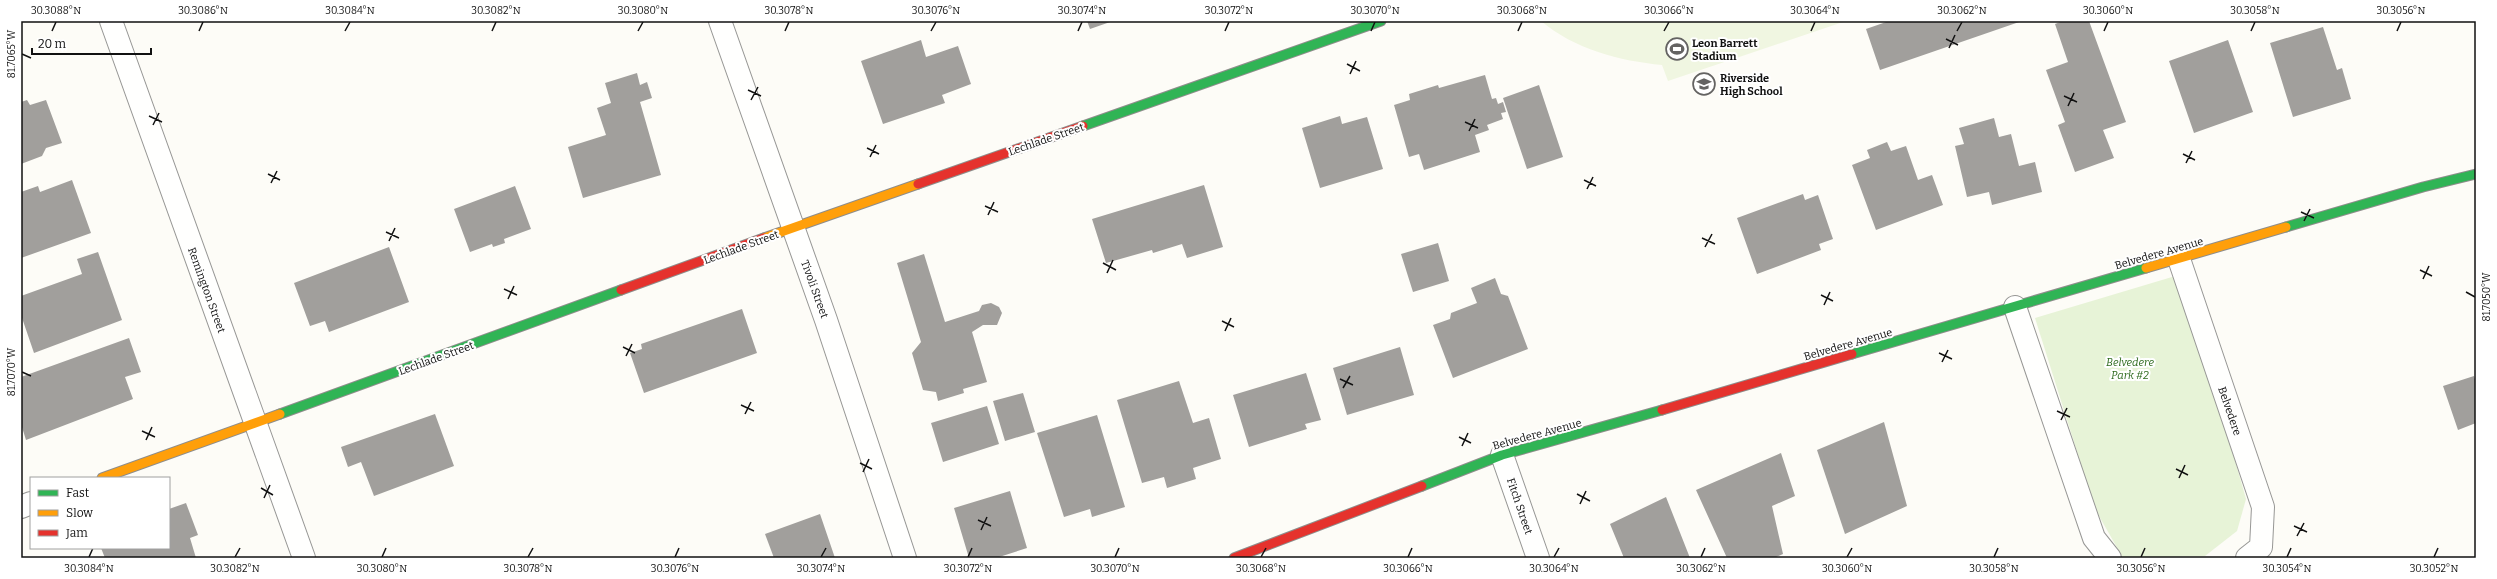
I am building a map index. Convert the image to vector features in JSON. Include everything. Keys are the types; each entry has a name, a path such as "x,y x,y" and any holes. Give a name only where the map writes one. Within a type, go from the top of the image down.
{"street":[{"name":"Remington Street","path":"111,21 304,558"},
{"name":"Tivoli Street","path":"720,21 793,228 905,558"},
{"name":"Lechlade Street","path":"105,477 255,424 793,228 1381,21"},
{"name":"Belvedere Avenue","path":"1234,558 1502,454 1573,436 2423,187 2476,174"},
{"name":"Belvedere","path":"2180,259 2263,507 2261,547 2247,558"},
{"path":"2016,307 2094,538 2110,558"},
{"name":"Fitch Street","path":"1502,454 1538,558"}],"green space":[{"name":"Leon Barrett Stadium","path":"1541,21 1846,21 1668,81 1662,65 1614,57 1598,52 1568,39"},
{"name":"Belvedere Park #2","path":"2182,274 2246,499 2237,531 2205,556 2123,558 2095,509 2035,318"}],"building":[{"path":"1087,21 1113,21 1090,29"},
{"path":"1889,21 2022,21 1880,70 1866,29"},
{"path":"2063,21 2089,21 2126,122 2103,130 2114,158 2075,172 2058,125 2065,122 2046,70 2068,62 2055,24"},
{"path":"2323,27 2337,70 2342,68 2351,99 2293,117 2270,43"},
{"path":"921,40 926,57 958,46 971,84 942,95 945,103 883,124 861,61"},
{"path":"2228,40 2253,112 2194,133 2169,61"},
{"path":"637,73 640,85 647,82 652,98 640,102 661,175 583,198 568,147 606,135 597,108 611,103 605,83"},
{"path":"1485,75 1492,99 1496,98 1498,104 1503,102 1506,112 1501,113 1503,119 1487,125 1489,130 1475,135 1480,152 1424,170 1419,154 1409,157 1394,105 1410,100 1409,94 1438,85 1439,88"},
{"path":"1539,85 1563,157 1527,169 1503,98"},
{"path":"27,100 30,105 46,100 62,143 46,148 42,156 21,164 21,102"},
{"path":"1340,116 1342,124 1367,117 1383,169 1320,188 1302,128"},
{"path":"1994,118 1999,137 2011,134 2019,166 2035,162 2042,192 1992,205 1989,192 1967,197 1955,146 1964,144 1959,128"},
{"path":"1887,142 1891,151 1906,146 1918,180 1932,175 1943,205 1876,230 1852,165 1870,158 1867,150"},
{"path":"72,180 91,233 21,258 21,192 38,186 40,192"},
{"path":"1204,185 1223,247 1187,258 1182,244 1153,253 1152,250 1106,263 1092,219"},
{"path":"515,186 531,229 504,239 505,243 493,247 492,244 470,252 454,209"},
{"path":"1803,194 1805,200 1818,195 1833,239 1819,244 1821,250 1757,274 1737,218"},
{"path":"1438,243 1449,281 1413,292 1401,254"},
{"path":"389,247 409,302 329,332 325,321 310,326 294,283"},
{"path":"98,252 122,320 34,353 21,315 21,296 82,274 77,259"},
{"path":"924,254 945,322 979,311 982,305 991,303 999,307 1002,313 997,325 983,325 972,332 987,382 963,389 964,393 938,401 936,392 923,390 912,353 921,342 897,263"},
{"path":"1495,278 1501,294 1508,296 1528,349 1453,378 1433,325 1450,319 1451,313 1477,303 1471,288"},
{"path":"742,309 757,353 644,393 630,353 642,349 641,344"},
{"path":"129,338 141,372 125,377 133,399 26,440 21,424 21,377"},
{"path":"1400,347 1414,395 1347,415 1333,368"},
{"path":"1306,373 1321,420 1305,424 1307,429 1249,447 1233,395"},
{"path":"2474,376 2476,383 2476,423 2458,430 2443,386"},
{"path":"1179,381 1193,423 1209,418 1221,459 1193,468 1196,479 1167,488 1164,477 1142,483 1117,400"},
{"path":"1023,393 1035,432 1005,441 993,401"},
{"path":"987,406 999,444 943,462 931,423"},
{"path":"435,414 454,466 374,496 361,462 348,467 341,447"},
{"path":"1097,415 1125,507 1092,517 1090,509 1064,517 1037,433"},
{"path":"1884,422 1907,506 1845,534 1817,450"},
{"path":"1781,453 1795,496 1772,506 1783,554 1774,558 1727,558 1696,490"},
{"path":"1010,491 1027,548 996,558 969,558 954,508"},
{"path":"1666,497 1690,558 1624,558 1610,524"},
{"path":"186,503 198,535 190,538 196,558 105,558 101,549 170,549 170,509"},
{"path":"820,514 835,558 774,558 765,534"}],"traffic: fast":[{"path":"1083,126 1381,21"},
{"path":"2286,227 2423,187 2476,174"},
{"path":"1852,354 2146,268"},
{"path":"280,414 621,290"},
{"path":"1422,486 1502,455 1662,410"}],"traffic: slow":[{"path":"764,238 918,184"},
{"path":"2146,268 2286,227"},
{"path":"105,477 280,414"}],"traffic: jam":[{"path":"918,184 1083,126"},
{"path":"621,290 764,238"},
{"path":"1662,410 1852,354"},
{"path":"1234,558 1422,486"}],"place":[{"name":"Leon Barrett Stadium","path":"1677,49"},
{"name":"Riverside High School","path":"1704,84"}]}
